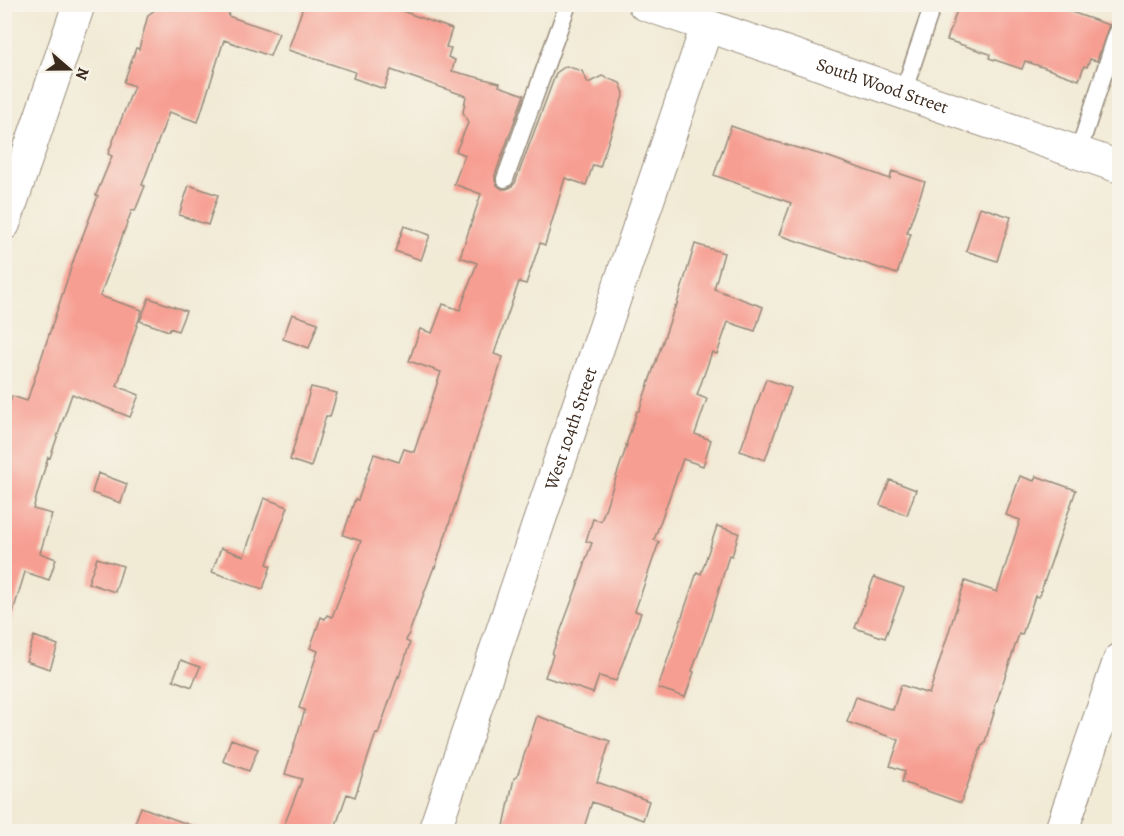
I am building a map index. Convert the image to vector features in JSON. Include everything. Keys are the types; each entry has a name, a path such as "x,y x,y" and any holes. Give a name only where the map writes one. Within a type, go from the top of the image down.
{"main road":[{"path":"1061,831 1119,660"}],"street":[{"path":"4,224 79,4"},
{"name":"South Wood Street","path":"644,4 1119,167"},
{"name":"West 104th Street","path":"434,831 707,26"}],"lane":[{"path":"504,178 568,4"},
{"path":"903,93 933,4"},
{"path":"1078,153 1119,24"}],"building":[{"path":"163,4 232,4 228,16 279,33 270,56 224,40 198,122 169,112 142,185 145,186 135,211 132,210 100,296 142,310 117,386 139,395 130,417 72,394 50,458 48,457 33,509 52,514 40,553 56,559 49,580 25,572 10,622 4,621 4,420 12,396 27,401 76,253 98,196 96,195 112,156 108,154 134,86 124,82 136,48 139,49 148,15"},
{"path":"304,4 383,4 452,29 446,47 451,48 448,57 455,60 452,71 500,83 499,86 524,95 495,175 497,185 502,189 511,187 515,183 556,73 566,66 582,71 588,83 602,76 620,83 624,93 600,167 593,165 586,185 565,178 545,245 540,243 526,284 519,282 494,354 503,357 435,568 406,641 410,643 399,677 378,734 376,733 355,797 347,794 334,831 282,831 302,779 285,774 305,710 299,708 318,651 310,648 321,617 325,619 327,615 332,617 361,541 343,535 374,454 399,462 404,449 414,452 441,372 409,361 420,329 432,333 443,304 460,310 477,263 460,257 481,194 454,184 465,155 456,151 468,123 463,112 466,96 391,70 384,89 353,78 355,72 288,50"},
{"path":"959,4 1048,4 1109,25 1097,61 1090,59 1087,67 1084,66 1079,80 1025,61 1022,69 989,58 990,54 947,40"},
{"path":"731,126 890,179 892,171 925,182 907,233 911,234 897,274 779,235 791,203 714,175"},
{"path":"189,185 218,195 208,225 179,215"},
{"path":"980,207 1011,217 997,261 966,251"},
{"path":"404,226 430,235 421,260 395,251"},
{"path":"695,244 724,253 714,289 763,307 755,331 728,322 717,354 712,352 697,395 707,399 695,434 711,440 703,466 683,459 654,540 659,542 635,611 641,613 616,681 599,676 593,693 545,677 592,543 586,541 593,519 601,521 637,411 639,411 676,307"},
{"path":"149,298 186,311 178,331 170,328 169,331 140,321"},
{"path":"292,314 318,323 309,348 283,339"},
{"path":"766,379 791,388 765,460 740,451"},
{"path":"311,387 337,393 330,417 326,416 311,467 290,460"},
{"path":"98,473 127,484 121,503 92,493"},
{"path":"1020,476 1034,481 1036,476 1076,490 1039,597 1035,596 1022,635 1019,634 984,745 982,745 961,803 902,782 905,771 890,766 899,740 847,722 856,697 893,710 901,685 929,694 965,581 997,592 1020,520 1006,515"},
{"path":"890,480 916,490 907,515 880,505"},
{"path":"264,498 288,507 267,564 271,566 263,589 212,572 221,548 244,556"},
{"path":"717,526 739,533 732,556 729,555 685,697 658,688 697,572 701,574"},
{"path":"97,558 123,566 115,592 88,583"},
{"path":"874,577 904,588 885,638 855,628"},
{"path":"34,636 58,645 50,669 26,661"},
{"path":"181,660 200,667 192,687 173,680"},
{"path":"537,716 610,741 597,782 649,801 643,820 592,802 583,831 503,831 514,778 517,777"},
{"path":"231,739 258,749 249,771 223,761"},
{"path":"141,807 201,829 201,831 132,831"}]}
